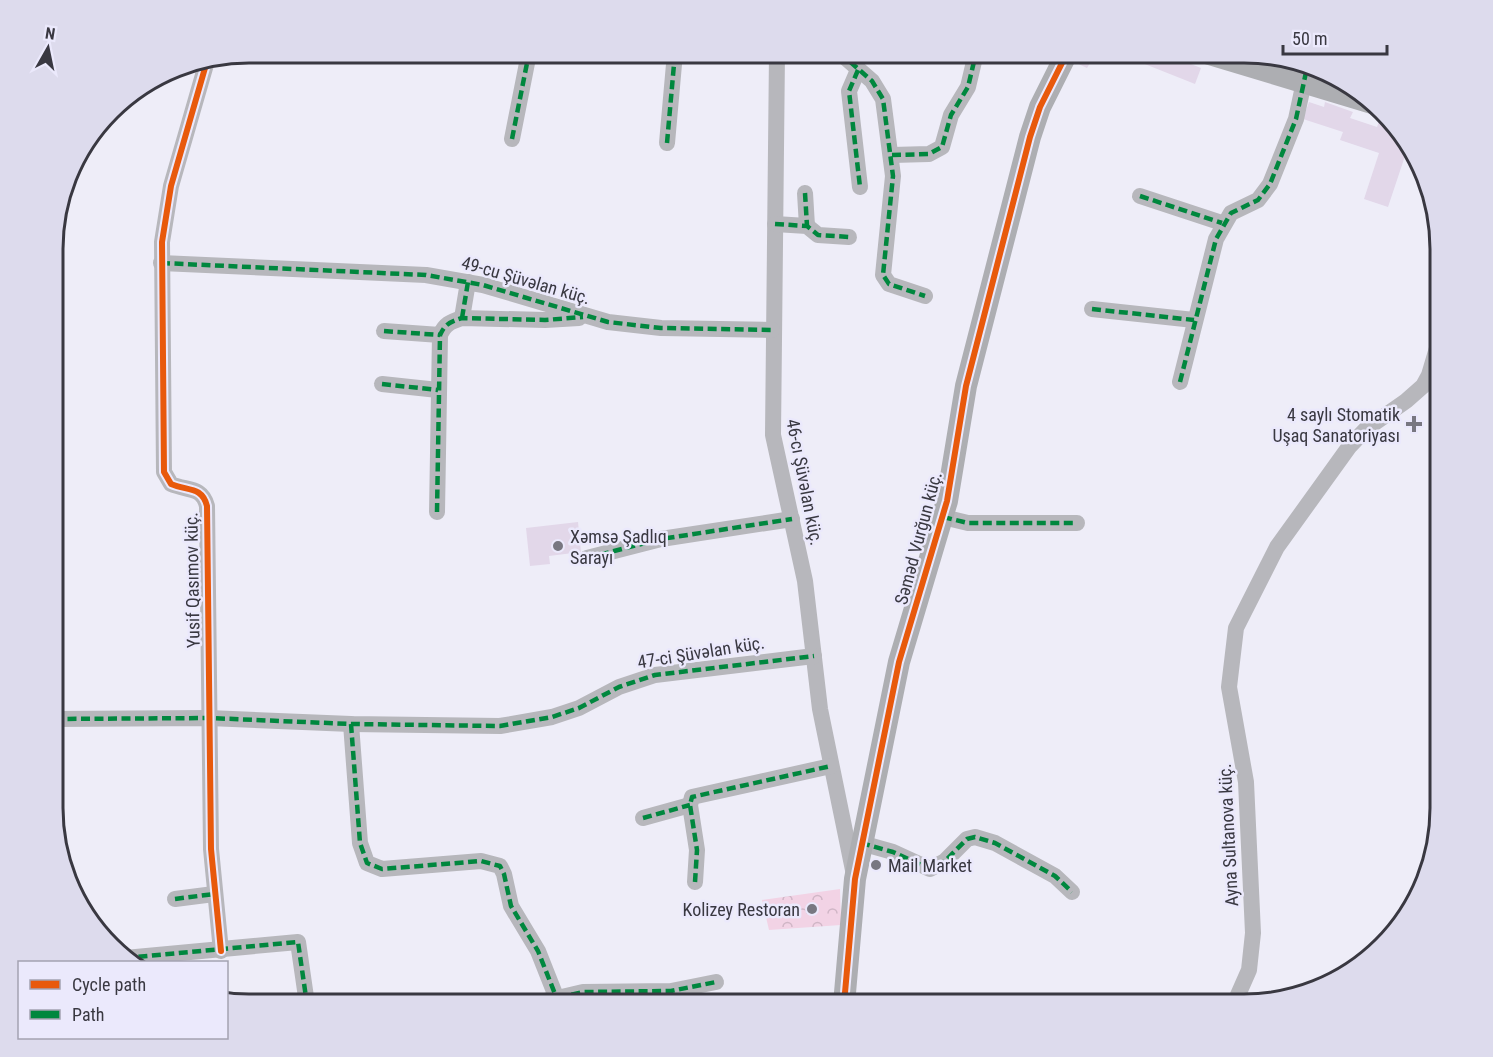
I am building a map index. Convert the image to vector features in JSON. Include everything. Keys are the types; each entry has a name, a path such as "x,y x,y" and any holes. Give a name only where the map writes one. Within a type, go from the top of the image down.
{"street":[{"path":"512,139 527,63"},
{"path":"667,143 674,63"},
{"name":"46-cı Şüvəlan küç.","path":"777,63 772,435 808,598 814,656 831,766 855,879"},
{"path":"851,63 879,88 883,99 892,155 893,193 883,275 889,284 925,296"},
{"path":"892,155 929,154 942,147 954,108 968,87 974,63"},
{"name":"Səməd Vurğun küç.","path":"845,994 855,879 899,662 943,517 966,386 1030,137 1040,107 1062,63"},
{"path":"1259,64 1293,70"},
{"name":"Yusif Qasımov küç.","path":"205,68 171,186 161,263 164,472 171,484 199,491 205,497 207,506 209,718 214,894 220,951"},
{"path":"858,70 849,91 860,187"},
{"path":"1180,382 1194,320 1222,223 1231,213 1264,194 1296,119 1307,74"},
{"path":"805,193 807,226"},
{"path":"1140,196 1222,223"},
{"path":"775,224 807,226 818,235 849,237"},
{"name":"49-cu Şüvəlan küç.","path":"161,263 426,275 468,282 587,317 637,326 772,330"},
{"path":"462,318 468,282"},
{"path":"1092,309 1194,320"},
{"path":"437,512 440,335 450,322 462,318 545,320 587,317"},
{"path":"384,331 440,335"},
{"name":"Ayna Sultanova küç.","path":"1239,994 1249,970 1253,933 1246,782 1229,687 1236,628 1256,585 1290,527 1358,436 1423,386 1430,375"},
{"path":"382,384 438,390"},
{"path":"943,517 968,523 1077,523"},
{"path":"587,558 661,539 792,519"},
{"name":"47-ci Şüvəlan küç.","path":"63,719 209,718 483,727 523,723 579,708 619,687 655,675 814,656"},
{"path":"351,724 360,843 367,864 382,869 481,861 492,862 500,866 511,906 538,951 555,994"},
{"path":"694,882 697,850 690,806 696,795 831,766"},
{"path":"643,818 690,806"},
{"path":"840,815 866,816"},
{"path":"861,843 893,852 930,869 945,861 967,839 985,838 1055,876 1072,892"},
{"path":"175,899 214,894"},
{"path":"138,957 298,942 306,994"},
{"path":"577,994 583,992 671,991 716,982"}],"green space":[{"path":"840,889 841,925 769,930 762,900"}],"building":[{"path":"1076,63 1090,63 1087,68"},
{"path":"1142,63 1188,63 1201,68 1195,84"},
{"path":"1309,102 1324,107 1325,102 1353,112 1350,118 1377,127 1379,122 1392,136 1405,156 1388,207 1364,199 1379,153 1340,140 1343,132 1303,119"},
{"path":"578,522 581,552 549,556 550,564 530,566 526,528"}],"marked path":[{"path":"512,139 527,63"},
{"path":"667,143 674,63"},
{"path":"851,63 872,81 883,99 893,176 883,275 889,284 925,296"},
{"path":"892,155 929,154 942,147 951,115 968,87 974,63"},
{"path":"858,70 849,91 860,187"},
{"path":"1180,382 1216,239 1231,213 1258,200 1270,184 1296,119 1306,74"},
{"path":"805,193 807,226"},
{"path":"1140,196 1222,223"},
{"path":"775,224 807,226 818,235 849,237"},
{"path":"161,263 426,275 483,285 608,322 661,328 772,330"},
{"path":"462,318 468,282"},
{"path":"1092,309 1194,320"},
{"path":"437,512 440,335 444,328 451,322 462,318 545,320 583,317"},
{"path":"384,331 440,335"},
{"path":"382,384 438,390"},
{"path":"943,517 968,523 1077,523"},
{"path":"587,558 661,539 792,519"},
{"path":"63,719 209,718 351,724 500,726 552,717 579,708 619,687 655,675 814,656"},
{"path":"351,724 360,843 367,863 382,869 481,861 500,866 511,906 538,951 555,994"},
{"path":"695,882 697,850 690,805 692,797 831,766"},
{"path":"643,818 690,805"},
{"path":"861,843 893,852 930,869 945,861 967,839 975,837 995,843 1055,876 1072,892"},
{"path":"175,899 214,894"},
{"path":"137,957 298,942 306,994"},
{"path":"574,994 671,991 716,982"}],"cycle path":[{"path":"845,994 855,879 899,662 947,501 966,386 1030,137 1040,107 1062,63"},
{"path":"205,68 171,186 162,242 164,472 171,484 202,495 207,506 211,849 221,951"}],"place":[{"name":"4 saylı Stomatik Uşaq Sanatoriyası","path":"1414,424"},
{"name":"Xəmsə Şadlıq Sarayı","path":"558,546"},
{"name":"Mail Market","path":"876,865"},
{"name":"Kolizey Restoran","path":"812,909"}]}
